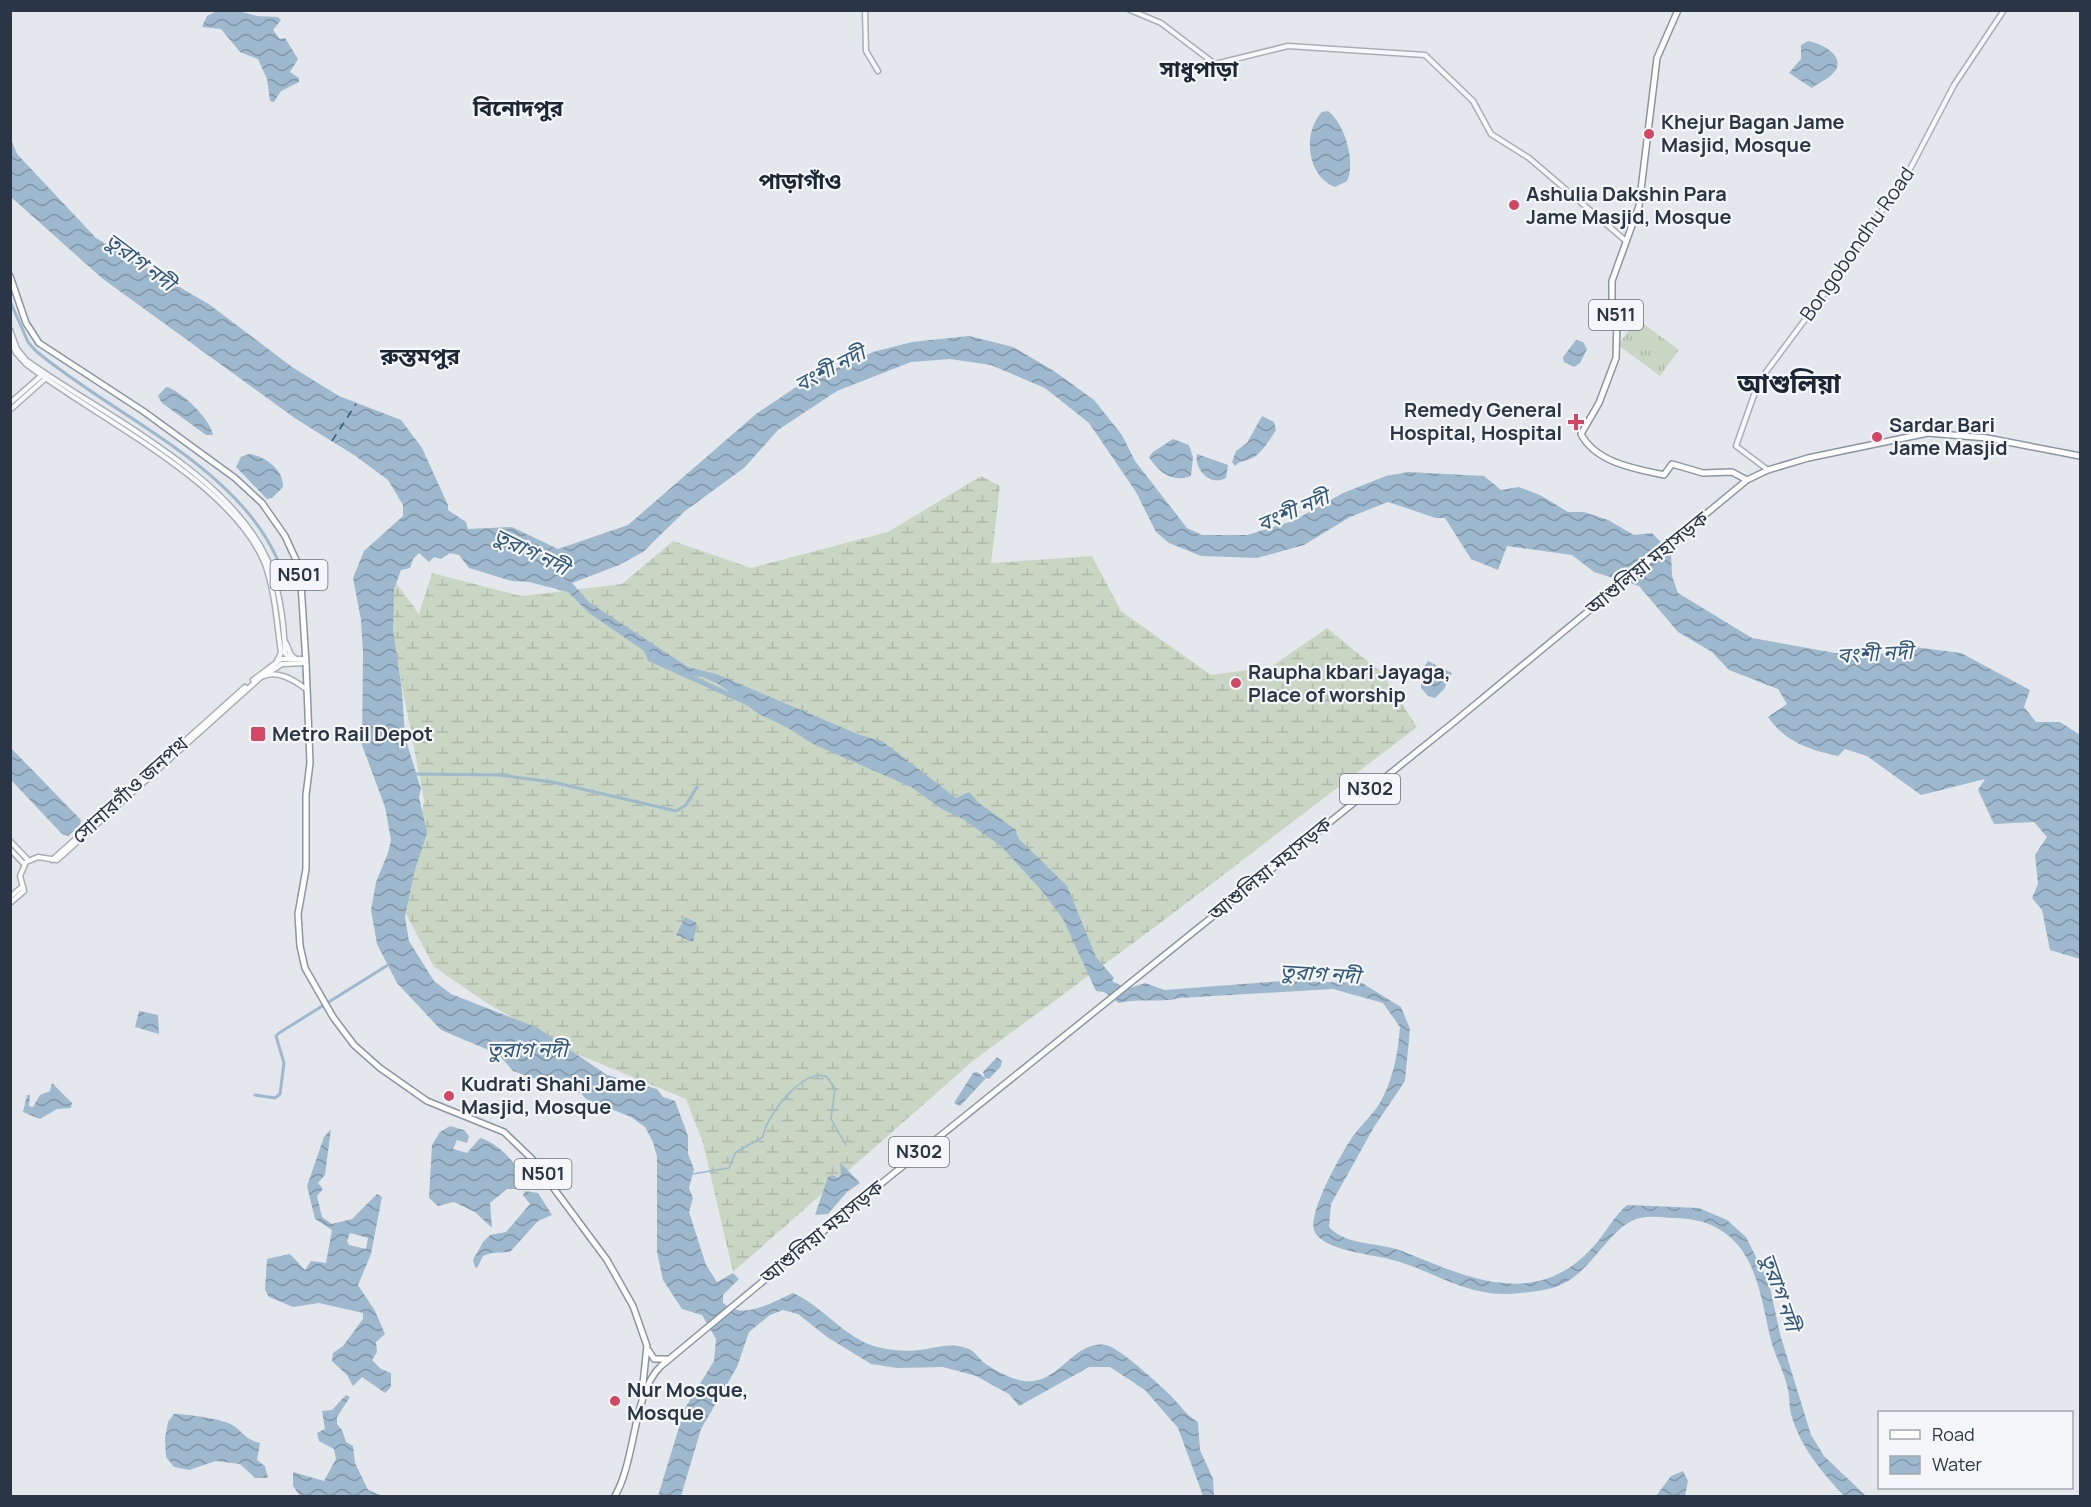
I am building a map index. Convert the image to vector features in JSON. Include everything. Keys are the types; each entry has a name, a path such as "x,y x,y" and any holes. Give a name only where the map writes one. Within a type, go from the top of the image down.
{"highway":[{"name":"N511","path":"1678,10 1657,58 1639,206 1610,292 1617,320 1616,358 1599,403 1582,436 1598,453 1624,466 1664,475 1672,464 1703,473 1732,472 1748,480"},
{"name":"N501","path":"10,276 26,323 39,342 208,457 262,503 285,536 297,562 306,661 310,763 306,795 306,869 300,901 299,930 302,956 322,999 354,1045 400,1084 427,1101 504,1132 524,1150 607,1260 633,1306 647,1346 639,1415"},
{"name":"আশুলিয়া মহাসড়ক","path":"639,1415 646,1390 655,1371 733,1305 1125,985 1454,722 1748,480 1768,470 1808,458 1928,433 1987,438 2080,456"},
{"path":"647,1346 654,1359 662,1361 672,1358"},
{"name":"N302","path":"615,1497 629,1462 639,1415"}],"main road":[{"path":"264,674 282,656 295,661"},
{"path":"264,674 278,665 306,661"},
{"path":"264,674 286,677 307,690"},
{"name":"সোনারগাঁও জনপথ","path":"51,860 264,674"},
{"name":"সোনারগাঁও জনপথ","path":"51,860 57,860 264,674"},
{"path":"24,889 20,876 24,860 38,857 51,860"},
{"path":"10,897 24,889"},
{"path":"10,903 24,889"}],"street":[{"path":"866,10 866,51 878,71"},
{"path":"1130,10 1161,23 1215,64 1288,46 1425,55 1473,102 1491,134 1529,158 1627,241"},
{"name":"Bongobondhu Road","path":"1768,470 1736,446 1754,395 1766,372 1830,286 1909,171 1954,85 2004,10"},
{"path":"10,330 21,355 45,375 173,463 240,524 265,564 271,585 282,656 295,661"},
{"path":"10,340 21,360 174,458 239,516 260,545 270,567 284,636 289,652 295,661"},
{"path":"10,403 45,375"},
{"path":"10,410 45,375"},
{"path":"284,636 285,653 289,658"},
{"path":"10,841 24,860"},
{"path":"10,849 24,860"}],"green space":[{"path":"1637,319 1679,350 1660,376 1618,345"},
{"path":"981,476 1000,486 991,563 1092,556 1121,611 1211,675 1271,667 1327,628 1381,672 1417,727 1155,927 974,1060 733,1272 703,1143 686,1099 567,1050 487,1003 434,967 406,914 424,800 377,557 419,614 432,573 521,596 622,584 673,541 751,568 888,532"}],"water":[{"path":"217,11 238,11 257,16 278,17 281,20 273,30 280,39 285,38 298,59 290,72 299,78 299,82 281,91 274,102 270,101 267,79 258,59 240,52 221,29 202,27 207,16"},
{"path":"1808,41 1825,47 1837,60 1833,74 1812,88 1789,73 1801,59 1801,45"},
{"path":"1328,111 1344,134 1350,164 1347,181 1335,187 1318,174 1310,153 1312,131 1316,121 1322,112"},
{"path":"10,137 17,154 96,238 210,305 292,367 339,396 401,420 422,448 448,505 448,510 466,522 468,529 512,527 558,549 628,525 756,414 802,383 873,352 912,342 969,336 1013,347 1054,371 1094,400 1122,435 1135,461 1187,528 1202,535 1247,535 1293,521 1343,493 1386,476 1408,472 1484,476 1501,490 1519,487 1540,495 1568,512 1584,512 1608,520 1634,535 1652,533 1671,553 1672,576 1678,593 1752,638 1835,653 1876,655 1914,647 1961,653 2030,690 2024,707 2036,722 2060,722 2080,735 2080,959 2050,950 2042,910 2032,898 2038,884 2035,855 2047,837 2034,822 1994,824 1978,790 1985,779 1921,795 1867,756 1845,749 1838,756 1818,751 1790,739 1768,717 1787,704 1778,689 1729,670 1712,652 1678,632 1639,586 1594,572 1572,555 1507,546 1498,570 1471,559 1445,518 1436,518 1388,502 1350,517 1304,545 1257,558 1201,556 1169,543 1156,532 1136,492 1089,423 1045,388 991,365 950,359 911,362 837,391 778,430 744,468 685,511 643,552 619,565 572,583 590,603 688,667 716,674 860,735 882,741 956,798 969,792 979,803 1016,830 1017,837 1067,886 1096,957 1114,978 1112,981 1127,989 1145,983 1165,990 1282,981 1362,983 1401,1007 1410,1029 1405,1081 1374,1127 1331,1204 1329,1227 1344,1238 1393,1248 1476,1278 1500,1283 1524,1283 1548,1278 1571,1267 1593,1247 1627,1205 1699,1208 1727,1220 1746,1237 1769,1283 1780,1334 1811,1435 1824,1456 1866,1496 1844,1496 1806,1448 1791,1414 1787,1384 1772,1344 1761,1295 1750,1264 1742,1250 1731,1238 1712,1225 1688,1219 1640,1218 1621,1228 1587,1266 1563,1284 1539,1291 1501,1294 1482,1292 1399,1262 1333,1246 1318,1236 1314,1230 1314,1221 1327,1182 1353,1136 1380,1102 1393,1072 1400,1027 1383,1003 1333,989 1119,1003 1104,992 1096,991 1063,919 1042,891 1002,847 963,819 942,809 911,787 813,744 788,728 759,714 720,685 703,677 679,675 589,613 568,592 529,582 512,581 469,568 459,555 450,553 441,559 434,557 429,562 419,553 413,559 410,568 401,570 394,589 393,630 402,691 405,737 421,789 419,797 427,833 414,873 405,917 409,941 434,981 451,994 538,1028 607,1075 657,1089 663,1097 675,1101 688,1136 688,1154 694,1169 689,1188 693,1198 689,1212 706,1265 717,1282 733,1273 739,1279 723,1295 723,1303 731,1308 748,1310 767,1305 793,1293 865,1343 901,1351 946,1346 961,1347 969,1349 984,1363 998,1371 1015,1379 1027,1381 1043,1379 1088,1347 1109,1346 1141,1369 1198,1422 1200,1450 1213,1479 1214,1496 1203,1496 1178,1428 1145,1390 1110,1367 1089,1367 1019,1406 1009,1394 976,1376 943,1367 897,1368 871,1364 827,1337 798,1314 783,1310 770,1315 749,1332 737,1367 701,1429 681,1496 658,1496 685,1408 714,1361 716,1339 702,1315 682,1309 663,1280 657,1252 657,1157 653,1142 645,1127 631,1117 586,1099 581,1093 570,1091 558,1082 533,1078 513,1071 498,1054 441,1030 397,983 377,944 371,910 376,882 391,840 385,807 362,745 363,652 361,620 353,578 364,551 403,516 403,505 388,480 354,455 296,419 103,279 11,197"},
{"path":"1576,340 1583,342 1587,349 1580,363 1574,367 1564,362 1563,357"},
{"path":"166,387 194,406 207,422 213,435 206,435 162,403 158,396"},
{"path":"1262,416 1274,422 1276,430 1259,453 1235,466 1232,462 1236,451 1247,443"},
{"path":"1173,439 1189,445 1193,457 1191,476 1178,478 1167,475 1157,468 1149,457"},
{"path":"249,454 267,461 280,475 283,487 272,498 267,499 236,467 241,457"},
{"path":"1197,454 1228,465 1226,478 1214,480 1204,475 1198,465"},
{"path":"1428,661 1452,673 1444,689 1435,698 1428,696 1421,688 1421,672"},
{"path":"10,747 81,820 80,825 68,836 62,834 11,780"},
{"path":"685,917 697,923 693,942 676,935"},
{"path":"139,1011 158,1015 159,1034 135,1027"},
{"path":"997,1057 1002,1061 1001,1066 989,1079 986,1078 960,1106 954,1103 973,1073 977,1072 985,1078 983,1072"},
{"path":"52,1083 72,1103 71,1108 57,1109 40,1119 23,1112 27,1095 30,1095 29,1106 33,1107 40,1095 50,1091"},
{"path":"450,1126 464,1130 469,1136 467,1143 457,1140 453,1149 467,1153 480,1138 487,1140 505,1154 524,1178 517,1189 507,1189 490,1203 492,1228 475,1212 454,1202 438,1206 429,1198 432,1145 440,1132"},
{"path":"331,1129 325,1175 318,1183 323,1189 317,1196 322,1217 332,1224 352,1219 377,1194 382,1197 371,1254 358,1285 375,1311 385,1334 376,1342 377,1352 372,1360 381,1369 391,1373 391,1387 385,1393 362,1377 353,1386 347,1375 332,1361 333,1353 343,1346 363,1319 363,1313 319,1303 293,1307 269,1297 265,1290 267,1259 290,1254 305,1270 311,1261 326,1263 332,1230 315,1219 307,1186 324,1137","holes":["350,1233 368,1238 366,1249 349,1245 347,1241"]},
{"path":"840,1162 860,1183 847,1192 828,1214 815,1215 828,1177 832,1175 838,1178 841,1174"},
{"path":"525,1191 538,1193 552,1215 538,1221 510,1252 483,1256 477,1268 475,1267 473,1260 483,1242 490,1235 506,1232 530,1204 523,1195"},
{"path":"346,1395 350,1397 337,1417 337,1424 346,1442 353,1446 355,1463 368,1490 383,1496 300,1496 293,1486 293,1472 324,1481 336,1459 334,1449 319,1441 317,1433 325,1429 322,1411 332,1410"},
{"path":"174,1414 229,1423 251,1440 260,1443 257,1460 265,1466 268,1478 255,1478 240,1464 216,1461 189,1470 174,1467 166,1457 165,1438 168,1422"},
{"path":"1683,1471 1688,1481 1685,1496 1656,1496 1671,1476"}],"waterway":[{"path":"10,301 28,342 36,351 69,377 182,453 217,481 248,512 272,547 287,587"},
{"name":"তুরাগ নদী","path":"645,647 650,659 750,704"},
{"path":"414,774 499,775 552,782 676,811 686,805 697,787"},
{"path":"255,1095 275,1098 280,1094 284,1063 276,1036 279,1033 388,965"},
{"path":"692,1174 729,1168 736,1152 763,1137 771,1117 788,1095 808,1078 818,1075 827,1077 835,1089 831,1119 846,1145"}],"ferry route":[{"path":"332,441 356,404"}],"place":[{"name":"Khejur Bagan Jame Masjid, Mosque","path":"1649,134"},
{"name":"Ashulia Dakshin Para Jame Masjid, Mosque","path":"1514,205"},
{"name":"Remedy General Hospital, Hospital","path":"1576,422"},
{"name":"Sardar Bari Jame Masjid","path":"1877,437"},
{"name":"Raupha kbari Jayaga, Place of worship","path":"1236,683"},
{"name":"Metro Rail Depot","path":"258,734"},
{"name":"Kudrati Shahi Jame Masjid, Mosque","path":"449,1096"},
{"name":"Nur Mosque, Mosque","path":"615,1401"}],"district":[{"name":"সাধুপাড়া","path":"1199,69"},
{"name":"বিনোদপুর","path":"518,108"},
{"name":"পাড়াগাঁও","path":"800,181"},
{"name":"রুস্তমপুর","path":"420,356"},
{"name":"আশুলিয়া","path":"1789,384"}],"water label":[{"name":"বংশী নদী","path":"830,369"},
{"name":"বংশী নদী","path":"1293,511"},
{"name":"বংশী নদী","path":"1875,654"}]}
